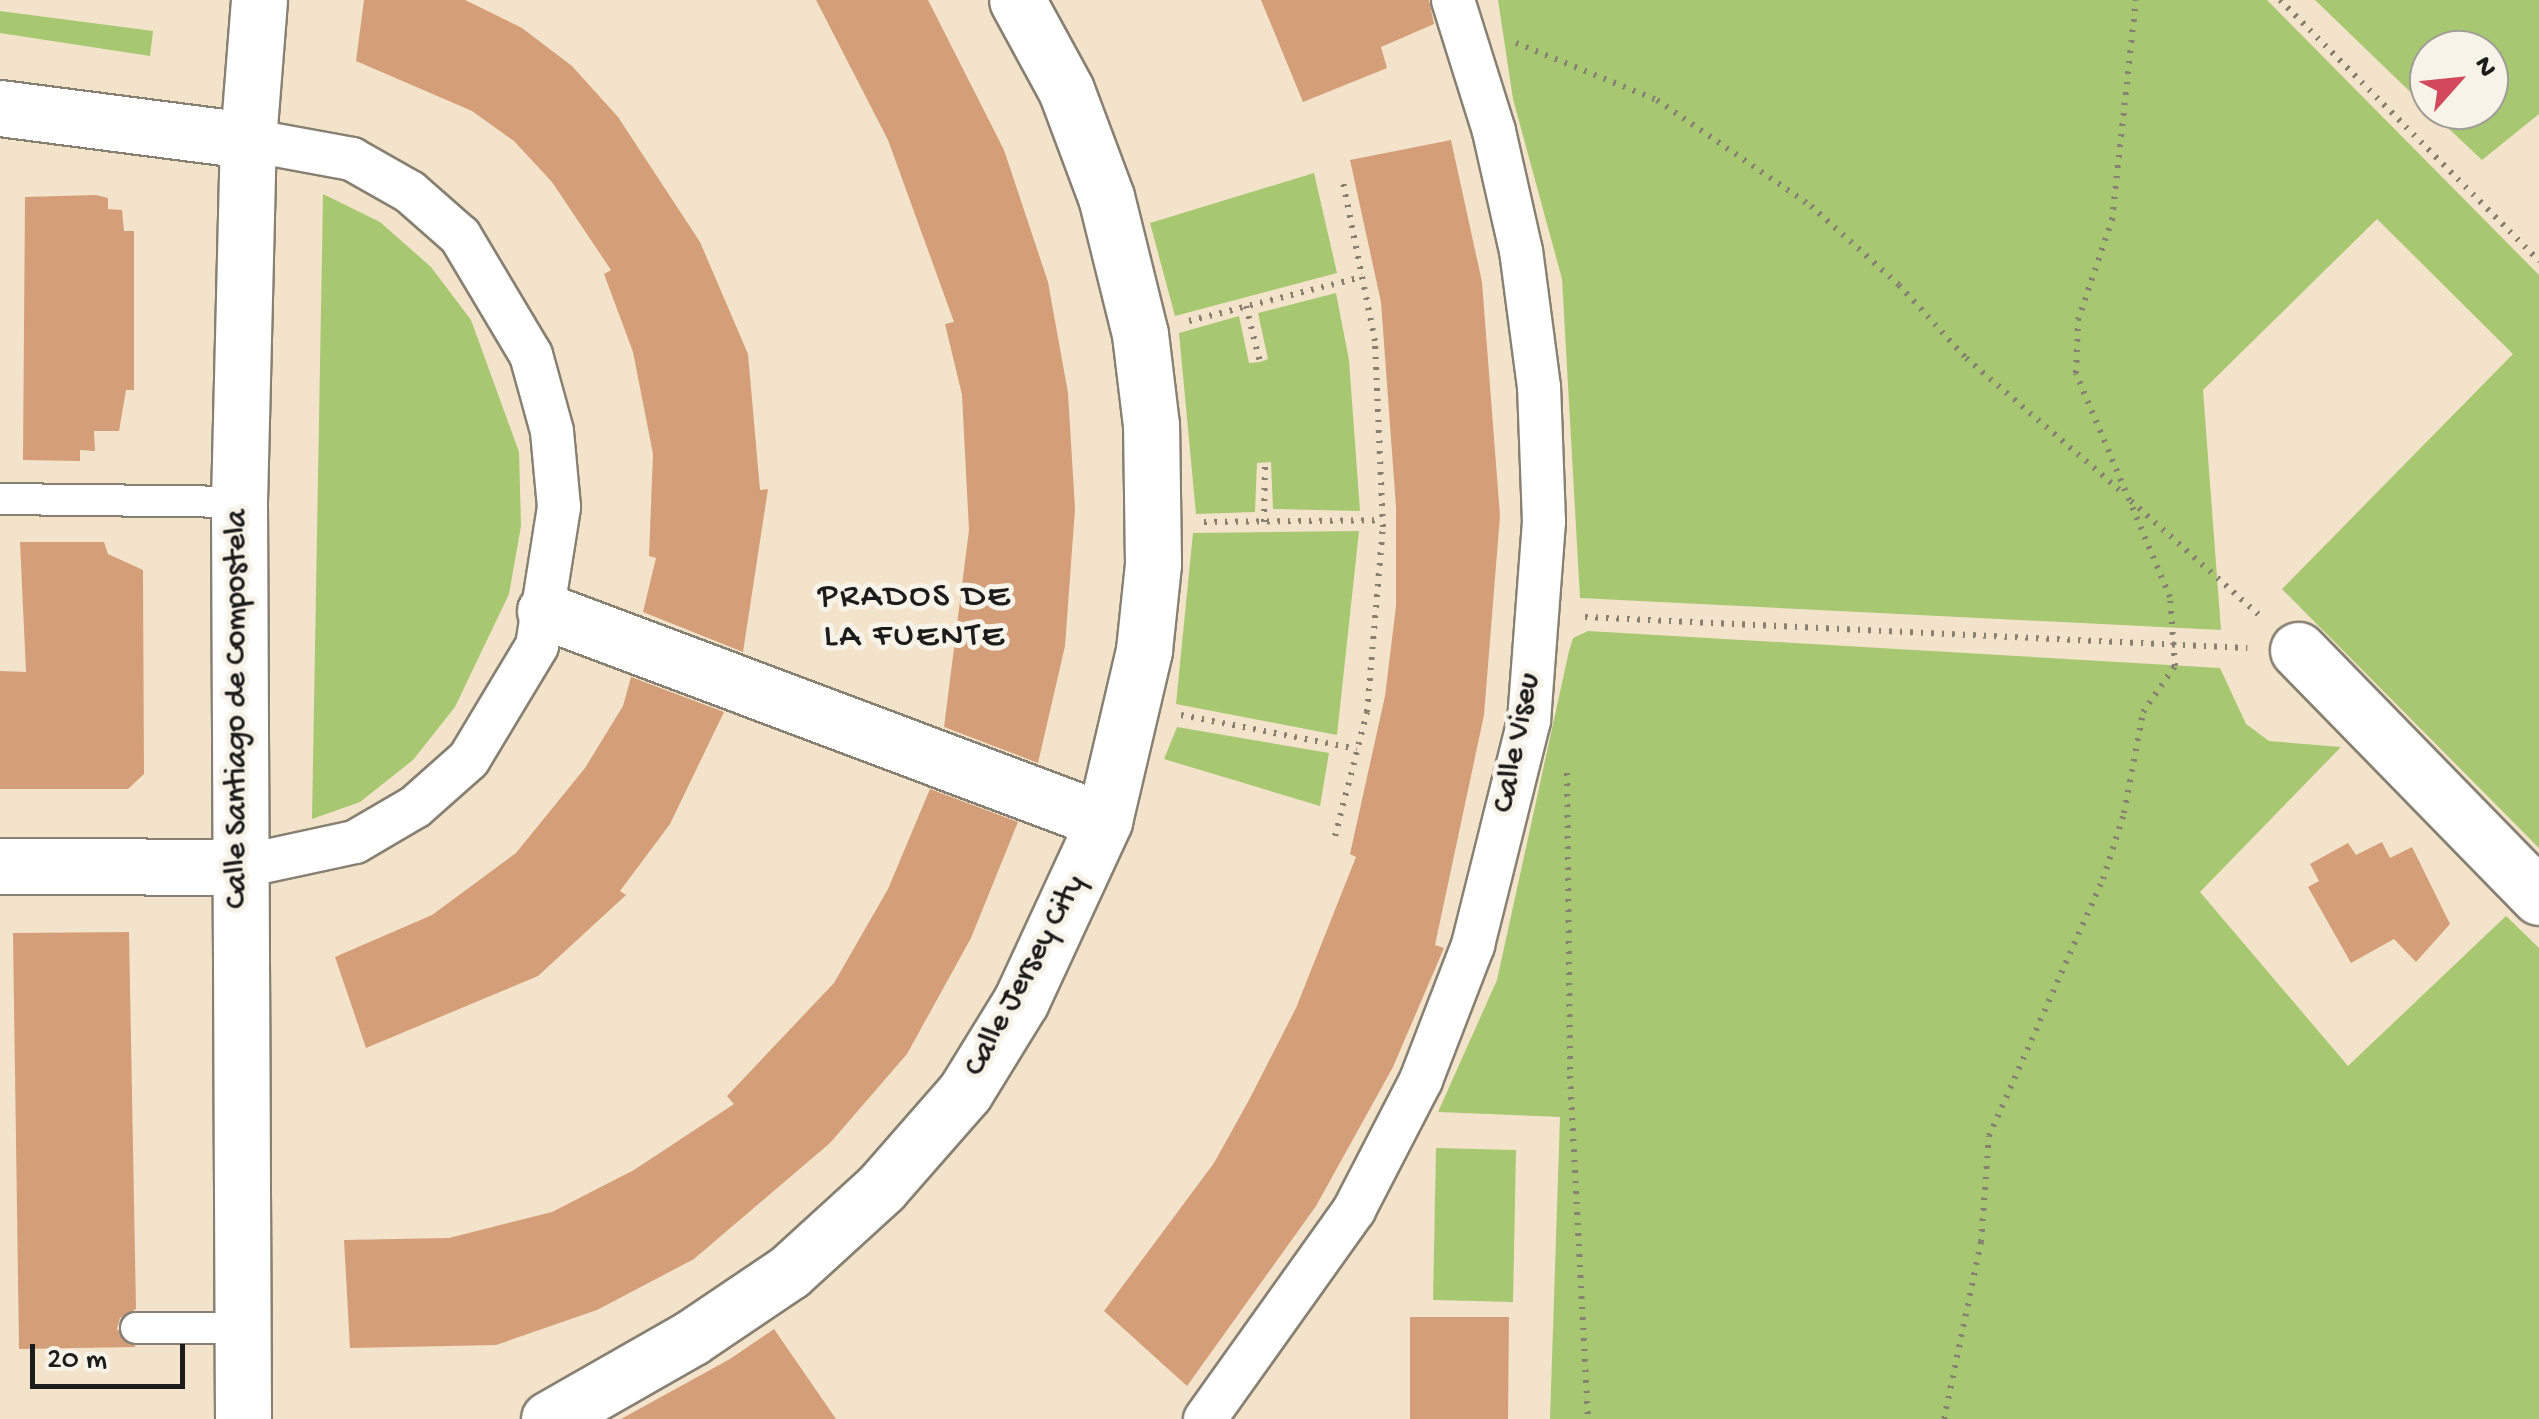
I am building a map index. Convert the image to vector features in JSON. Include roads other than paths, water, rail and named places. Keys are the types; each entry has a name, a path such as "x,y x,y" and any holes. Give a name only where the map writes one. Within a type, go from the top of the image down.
{"street":[{"name":"Calle Santiago de Compostela","path":"243,1419 239,502 248,140 259,0"},
{"name":"Calle Jersey City","path":"548,1419 691,1338 788,1272 882,1188 965,1092 1021,1001 1104,821 1144,650 1154,564 1151,425 1140,334 1106,198 1066,90 1016,0"},
{"name":"Calle Viseu","path":"1205,1419 1354,1210 1421,1080 1482,908 1529,721 1544,522 1539,387 1522,251 1455,5"},
{"path":"0,108 248,140 352,160 410,192 460,236 498,290 532,355 552,430 559,507 537,646 478,746 414,807 355,842 239,867 0,866"},
{"path":"545,611 1104,821"},
{"path":"2298,650 2539,896"}],"lane":[{"path":"0,499 239,502"},
{"path":"136,1328 242,1328"}],"district":[{"name":"PRADOS DE LA FUENTE","path":"915,618"}]}
